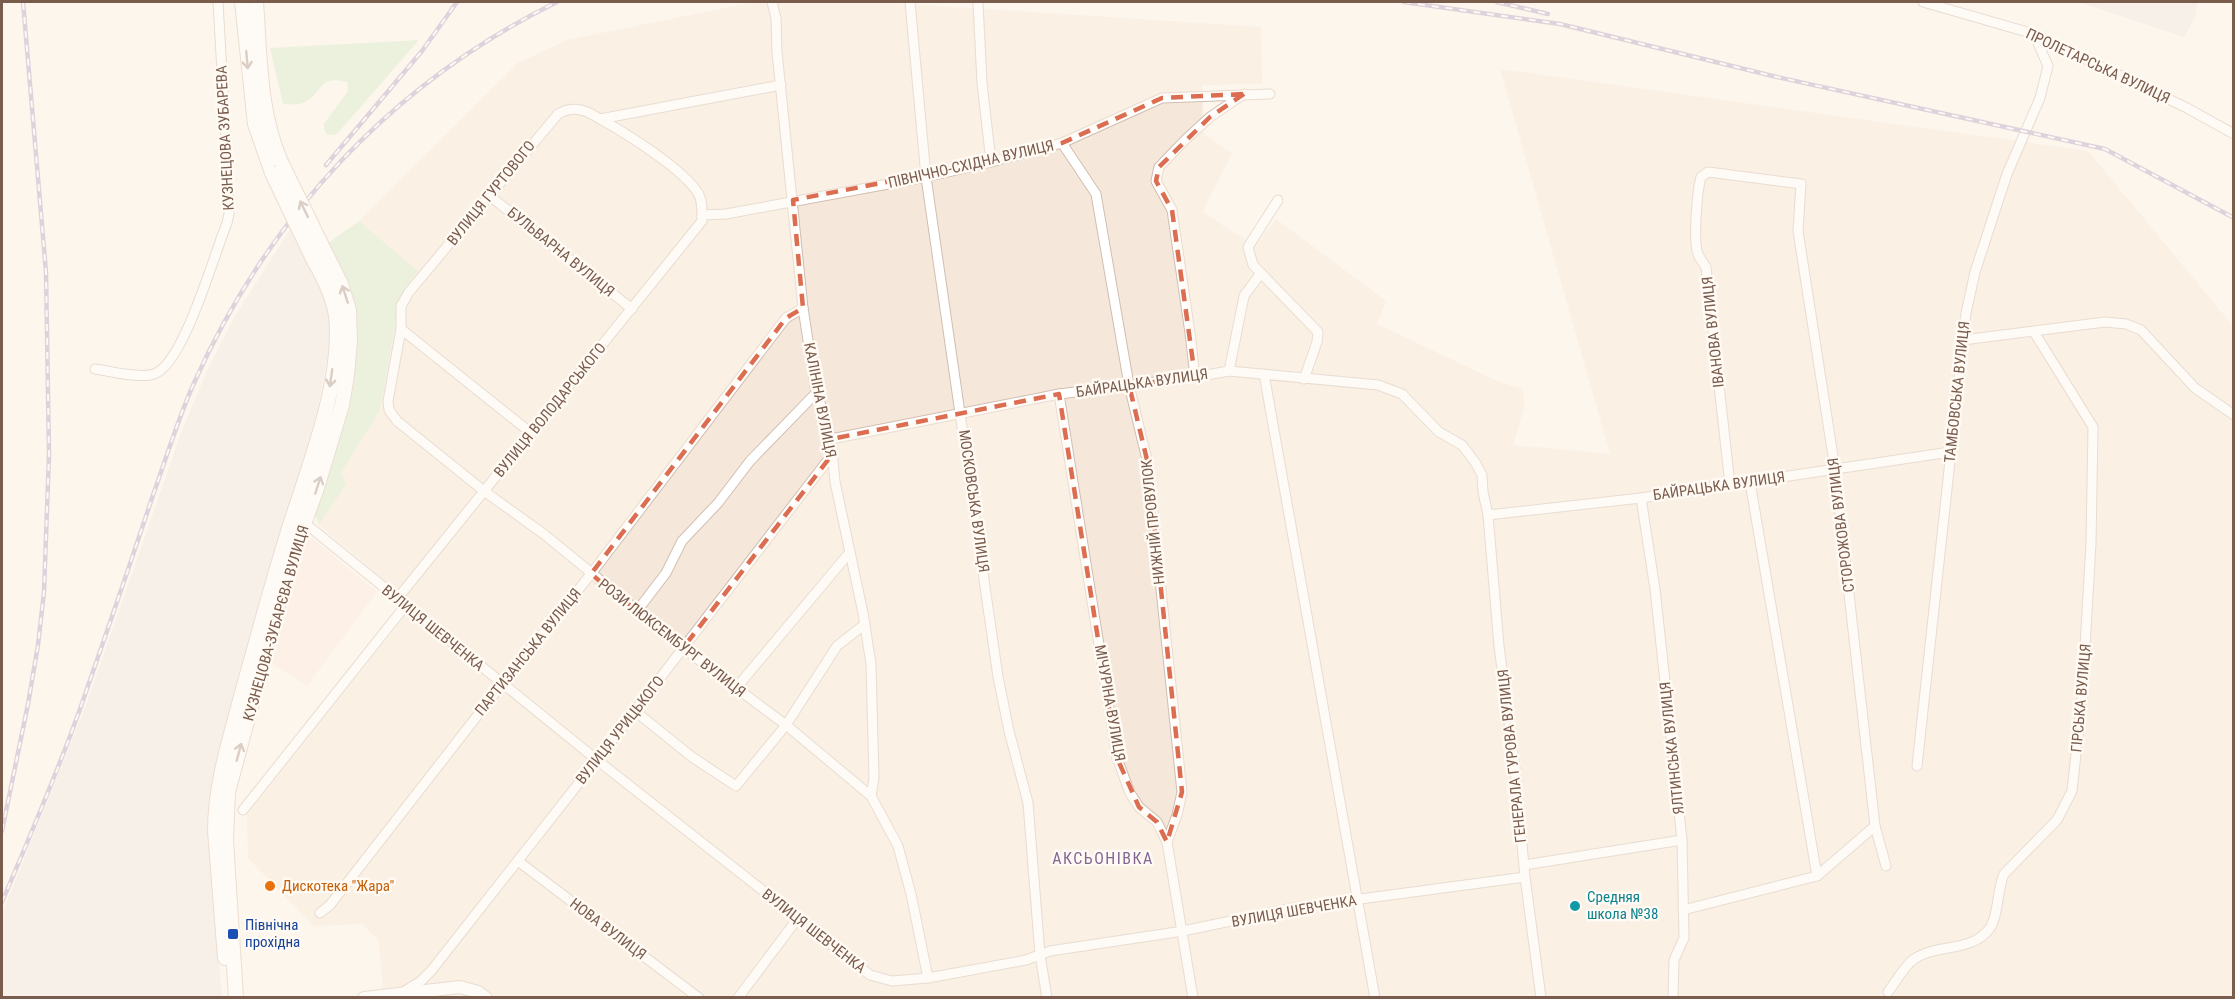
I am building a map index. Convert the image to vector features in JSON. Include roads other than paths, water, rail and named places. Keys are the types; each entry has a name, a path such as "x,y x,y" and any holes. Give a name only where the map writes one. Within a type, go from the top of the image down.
{"main road":[{"path":"242,2 252,106 259,140 276,167"},
{"path":"256,2 265,109 276,167"},
{"name":"КУЗНЕЦОВА-ЗУБАРЄВА ВУЛИЦЯ","path":"228,998 215,831 217,797 260,626 298,521 317,488 342,405 351,325 346,296 321,259 276,167"},
{"name":"КУЗНЕЦОВА-ЗУБАРЄВА ВУЛИЦЯ","path":"236,998 226,840 228,792 279,602 298,521"}],"street":[{"name":"КУЗНЕЦОВА ЗУБАРЕВА","path":"94,369 144,376 154,374 168,363 182,343 227,223 228,179 219,2"},
{"name":"КАЛІНІНА ВУЛИЦЯ","path":"772,2 776,18 803,308 817,392 831,439 831,456 871,664 874,778 871,796"},
{"name":"МОСКОВСЬКА ВУЛИЦЯ","path":"910,2 926,177 998,677 1009,731 1029,802 1040,955 1047,998"},
{"name":"ПРОЛЕТАРСЬКА ВУЛИЦЯ","path":"1923,2 2034,34 2187,108 2234,134"},
{"path":"978,3 982,83 991,162"},
{"name":"ТАМБОВСЬКА ВУЛИЦЯ","path":"1917,766 1966,314 1975,272 2007,174 2040,98 2048,66 2034,34"},
{"path":"600,119 781,85"},
{"path":"1194,377 1172,210 1156,181 1160,167 1186,139 1210,117 1244,94"},
{"name":"ПІВНІЧНО-СХІДНА ВУЛИЦЯ","path":"702,218 926,177 991,162 1062,143 1162,98 1270,94"},
{"name":"ВУЛИЦЯ ГУРТОВОГО","path":"401,329 401,306 404,298 558,114 581,109 650,151 682,176 699,195 702,218"},
{"name":"НИЖНІЙ ПРОВУЛОК","path":"1062,143 1096,194 1129,385 1148,464 1182,792 1177,815 1167,842"},
{"name":"ІВАНОВА ВУЛИЦЯ","path":"1730,484 1706,267 1697,253 1698,188 1701,177 1708,172 1801,184"},
{"name":"СТОРОЖОВА ВУЛИЦЯ","path":"1801,184 1798,231 1834,469 1875,826 1886,866"},
{"name":"БУЛЬВАРНА ВУЛИЦЯ","path":"490,196 632,309"},
{"path":"1278,200 1248,247 1252,265 1318,332 1317,342 1304,379"},
{"name":"ВУЛИЦЯ ВОЛОДАРСЬКОГО","path":"397,599 632,309 702,218"},
{"path":"1229,371 1244,296 1261,273"},
{"name":"ПАРТИЗАНСЬКА ВУЛИЦЯ","path":"320,913 330,905 591,574 786,318 803,308"},
{"path":"1963,340 2105,322 2126,324 2141,330 2195,388 2234,415"},
{"path":"401,329 531,433"},
{"name":"РОЗИ ЛЮКСЕМБУРГ ВУЛИЦЯ","path":"401,329 389,396 389,410 397,422 484,491 545,535 683,648 786,725 871,796 898,846 911,894 928,978"},
{"name":"ГІРСЬКА ВУЛИЦЯ","path":"1888,992 1913,959 1940,948 1971,944 1990,927 2004,874 2056,820 2072,791 2082,698 2091,543 2093,427 2034,332"},
{"name":"БАЙРАЦЬКА ВУЛИЦЯ","path":"831,439 1059,394 1229,371 1378,385 1402,394 1439,432"},
{"path":"1264,374 1375,998"},
{"path":"637,611 666,573 682,541 718,502 750,461 817,392"},
{"name":"МІЧУРІНА ВУЛИЦЯ","path":"1059,394 1117,758 1130,793 1139,807 1157,822 1167,842 1193,998"},
{"name":"ГЕНЕРАЛА ГУРОВА ВУЛИЦЯ","path":"1439,432 1462,445 1482,475 1525,877 1541,998"},
{"name":"БАЙРАЦЬКА ВУЛИЦЯ","path":"1488,515 1641,498 1950,452"},
{"name":"ВУЛИЦЯ УРИЦЬКОГО","path":"398,994 421,981 431,971 831,456"},
{"path":"1750,482 1816,876"},
{"name":"ЯЛТИНСЬКА ВУЛИЦЯ","path":"1641,498 1655,589 1682,840 1684,938 1674,960 1673,998"},
{"name":"ВУЛИЦЯ ШЕВЧЕНКА","path":"298,521 406,605 597,760 870,975 879,979 892,981 928,978 1026,960 1050,951 1183,931 1293,908 1525,877"},
{"path":"736,687 850,552"},
{"path":"243,810 406,605"},
{"path":"635,711 692,757 736,786 786,725 837,646 865,624"},
{"path":"1683,910 1816,876 1875,826"},
{"path":"1524,865 1682,840"},
{"name":"НОВА ВУЛИЦЯ","path":"518,861 699,998"},
{"path":"738,998 798,918"},
{"path":"364,998 460,987 478,992 486,998"}],"railway":[{"path":"2,831 38,645 44,592 49,455 46,272 23,2"},
{"path":"326,165 422,51 457,2"},
{"path":"2,902 71,733 188,397 224,322 259,264 298,210 342,160 389,114 441,72 497,35 557,2"},
{"path":"1404,2 1560,24 1777,77 2105,149 2234,218"},
{"path":"1497,2 1548,14"}],"place":[{"name":"Дискотека \"Жара\"","path":"270,886"},
{"name":"Средняя школа №38","path":"1575,906"},
{"name":"Північна прохідна","path":"233,934"}],"district":[{"name":"АКСЬОНІВКА","path":"1103,858"}]}
